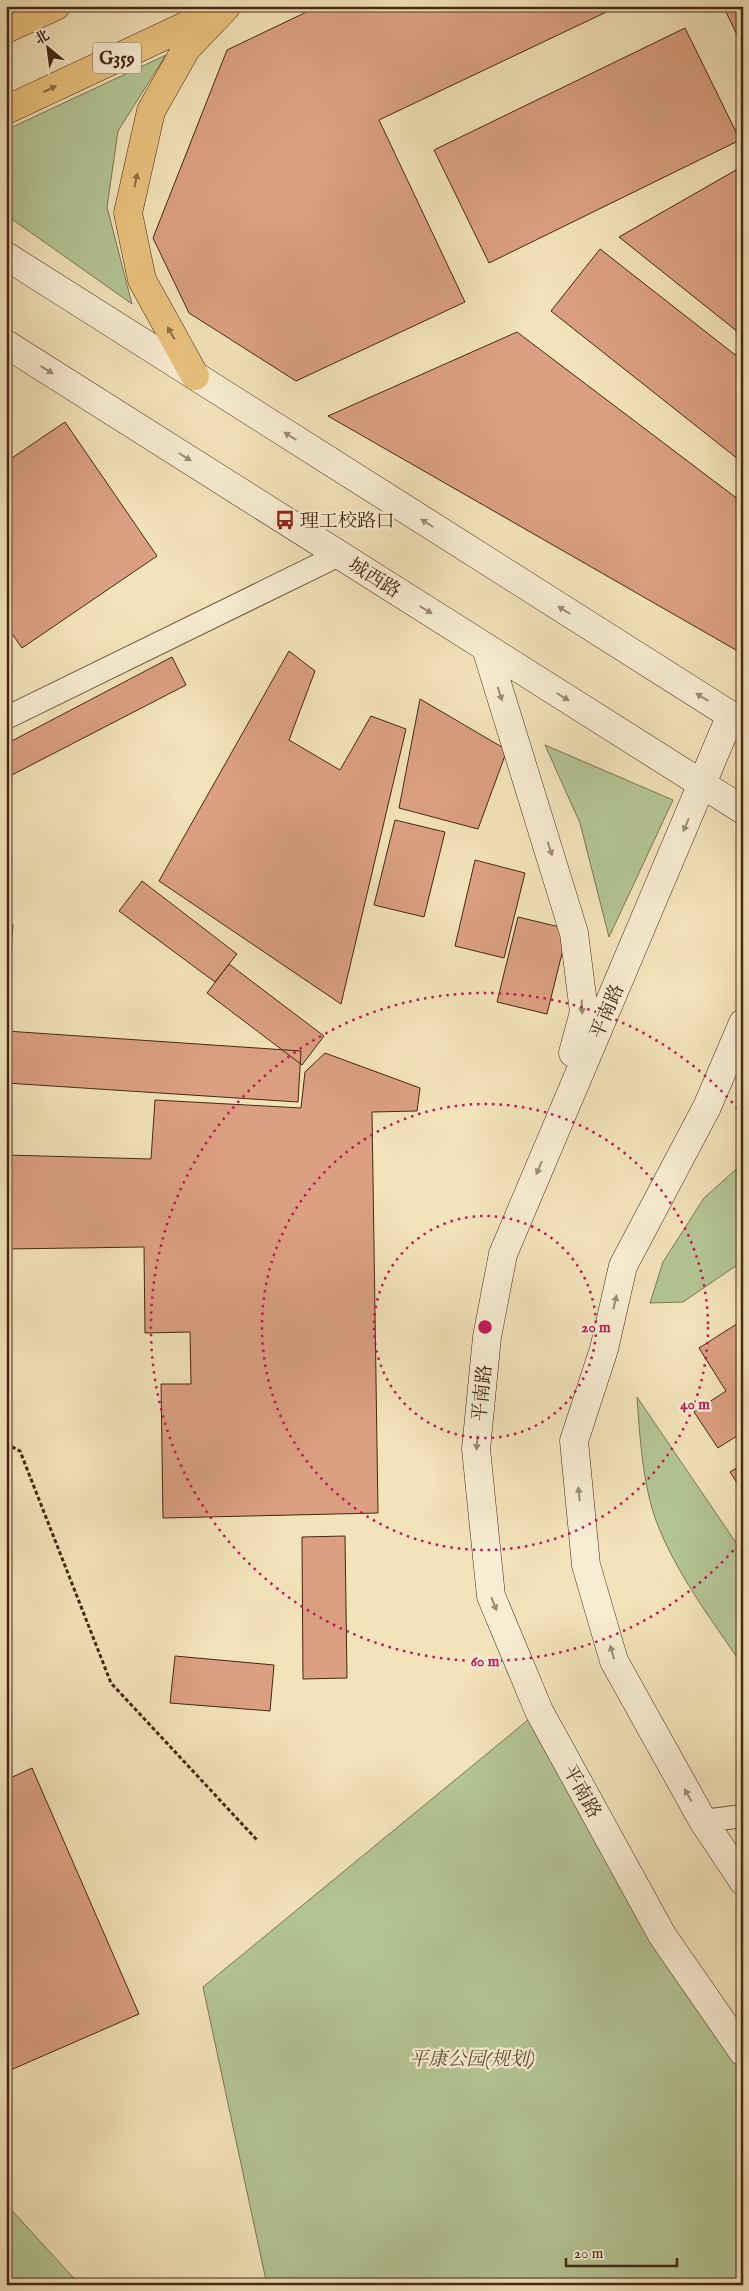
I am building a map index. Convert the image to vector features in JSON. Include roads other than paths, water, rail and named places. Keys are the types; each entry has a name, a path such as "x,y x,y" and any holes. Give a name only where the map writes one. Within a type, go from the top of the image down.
{"highway":[{"path":"6,29 56,6"},
{"path":"195,376 142,280 128,213 151,111 186,48 226,7"},
{"name":"G359","path":"6,110 226,7"}],"main road":[{"path":"6,256 737,719"},
{"name":"城西路","path":"6,344 743,810"},
{"path":"486,648 574,933 584,1012 551,1140"},
{"name":"平南路","path":"737,719 703,785 503,1254 487,1337 476,1449 491,1596 539,1711 657,1926 743,2052"},
{"path":"743,1023 707,1107 623,1266 604,1348 574,1441 586,1566 614,1661 702,1821 743,1881"},
{"path":"707,1107 743,1068"}],"lane":[{"path":"6,718 339,555"},
{"path":"702,1821 743,1816"}],"place":[{"name":"理工校路口","path":"285,520"}],"park label":[{"name":"平康公园(规划)","path":"472,2058"}]}
